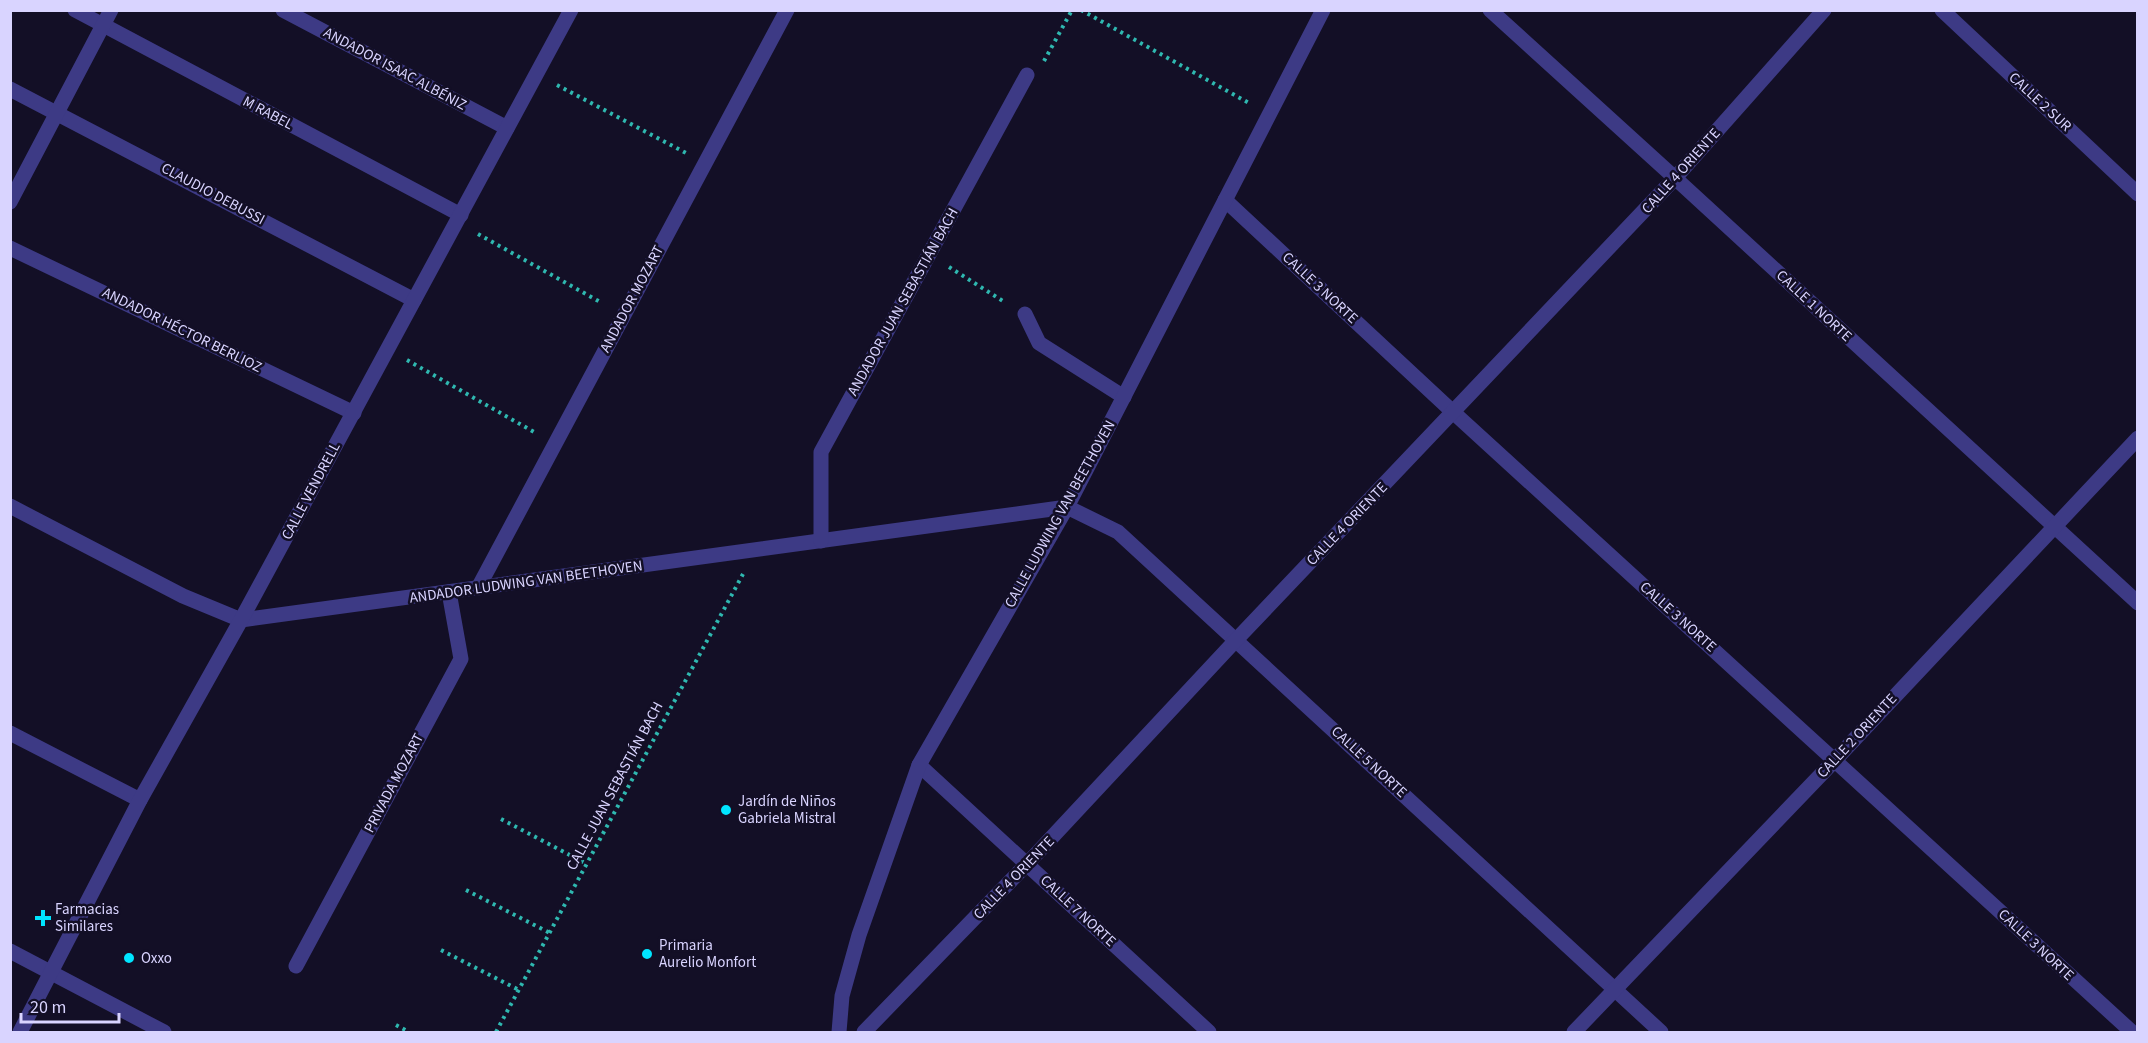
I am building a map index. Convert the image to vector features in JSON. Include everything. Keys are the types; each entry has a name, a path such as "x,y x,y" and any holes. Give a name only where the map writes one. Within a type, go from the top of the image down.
{"street":[{"name":"M RABEL","path":"75,10 458,218"},
{"path":"10,202 111,10"},
{"name":"ANDADOR ISAAC ALBÉNIZ","path":"283,10 507,128"},
{"name":"CALLE VENDRELL","path":"20,1032 140,800 354,413 571,10"},
{"name":"ANDADOR MOZART","path":"478,588 787,10"},
{"name":"CALLE LUDWING VAN BEETHOVEN","path":"840,1032 843,996 859,935 919,765 1067,507 1323,10"},
{"name":"CALLE 1 NORTE","path":"1490,10 2138,603"},
{"name":"CALLE 4 ORIENTE","path":"864,1032 1027,864 1236,640 1675,178 1824,10"},
{"name":"CALLE 2 SUR","path":"1942,10 2138,194"},
{"name":"ANDADOR JUAN SEBASTIÁN BACH","path":"821,541 821,452 1027,75"},
{"name":"CLAUDIO DEBUSSI","path":"10,89 414,300"},
{"name":"CALLE 3 NORTE","path":"1225,200 1454,413 2132,1032"},
{"name":"ANDADOR HÉCTOR BERLIOZ","path":"10,248 354,413"},
{"path":"1025,314 1039,343 1124,397"},
{"name":"CALLE 2 ORIENTE","path":"1574,1032 1835,760 2138,438"},
{"path":"10,506 183,596 241,620"},
{"name":"ANDADOR LUDWING VAN BEETHOVEN","path":"241,620 1067,507"},
{"name":"CALLE 5 NORTE","path":"1067,507 1118,532 1661,1032"},
{"name":"PRIVADA MOZART","path":"296,966 461,659 449,592"},
{"path":"10,733 140,800"},
{"name":"CALLE 7 NORTE","path":"919,765 1209,1032"},
{"path":"10,951 164,1032"}],"path":[{"path":"1027,75 1046,60 1072,10"},
{"path":"1081,10 1269,115"},
{"path":"536,74 705,163"},
{"path":"458,218 624,315"},
{"path":"929,255 1025,314"},
{"path":"388,350 555,444"},
{"name":"CALLE JUAN SEBASTIÁN BACH","path":"496,1032 756,550"},
{"path":"501,819 587,864"},
{"path":"466,890 550,933"},
{"path":"441,950 519,990"},
{"path":"396,1025 409,1032"}],"place":[{"name":"Jardín de Niños Gabriela Mistral","path":"726,810"},
{"name":"Farmacias Similares","path":"43,918"},
{"name":"Primaria Aurelio Monfort","path":"647,954"},
{"name":"Oxxo","path":"129,958"}]}
